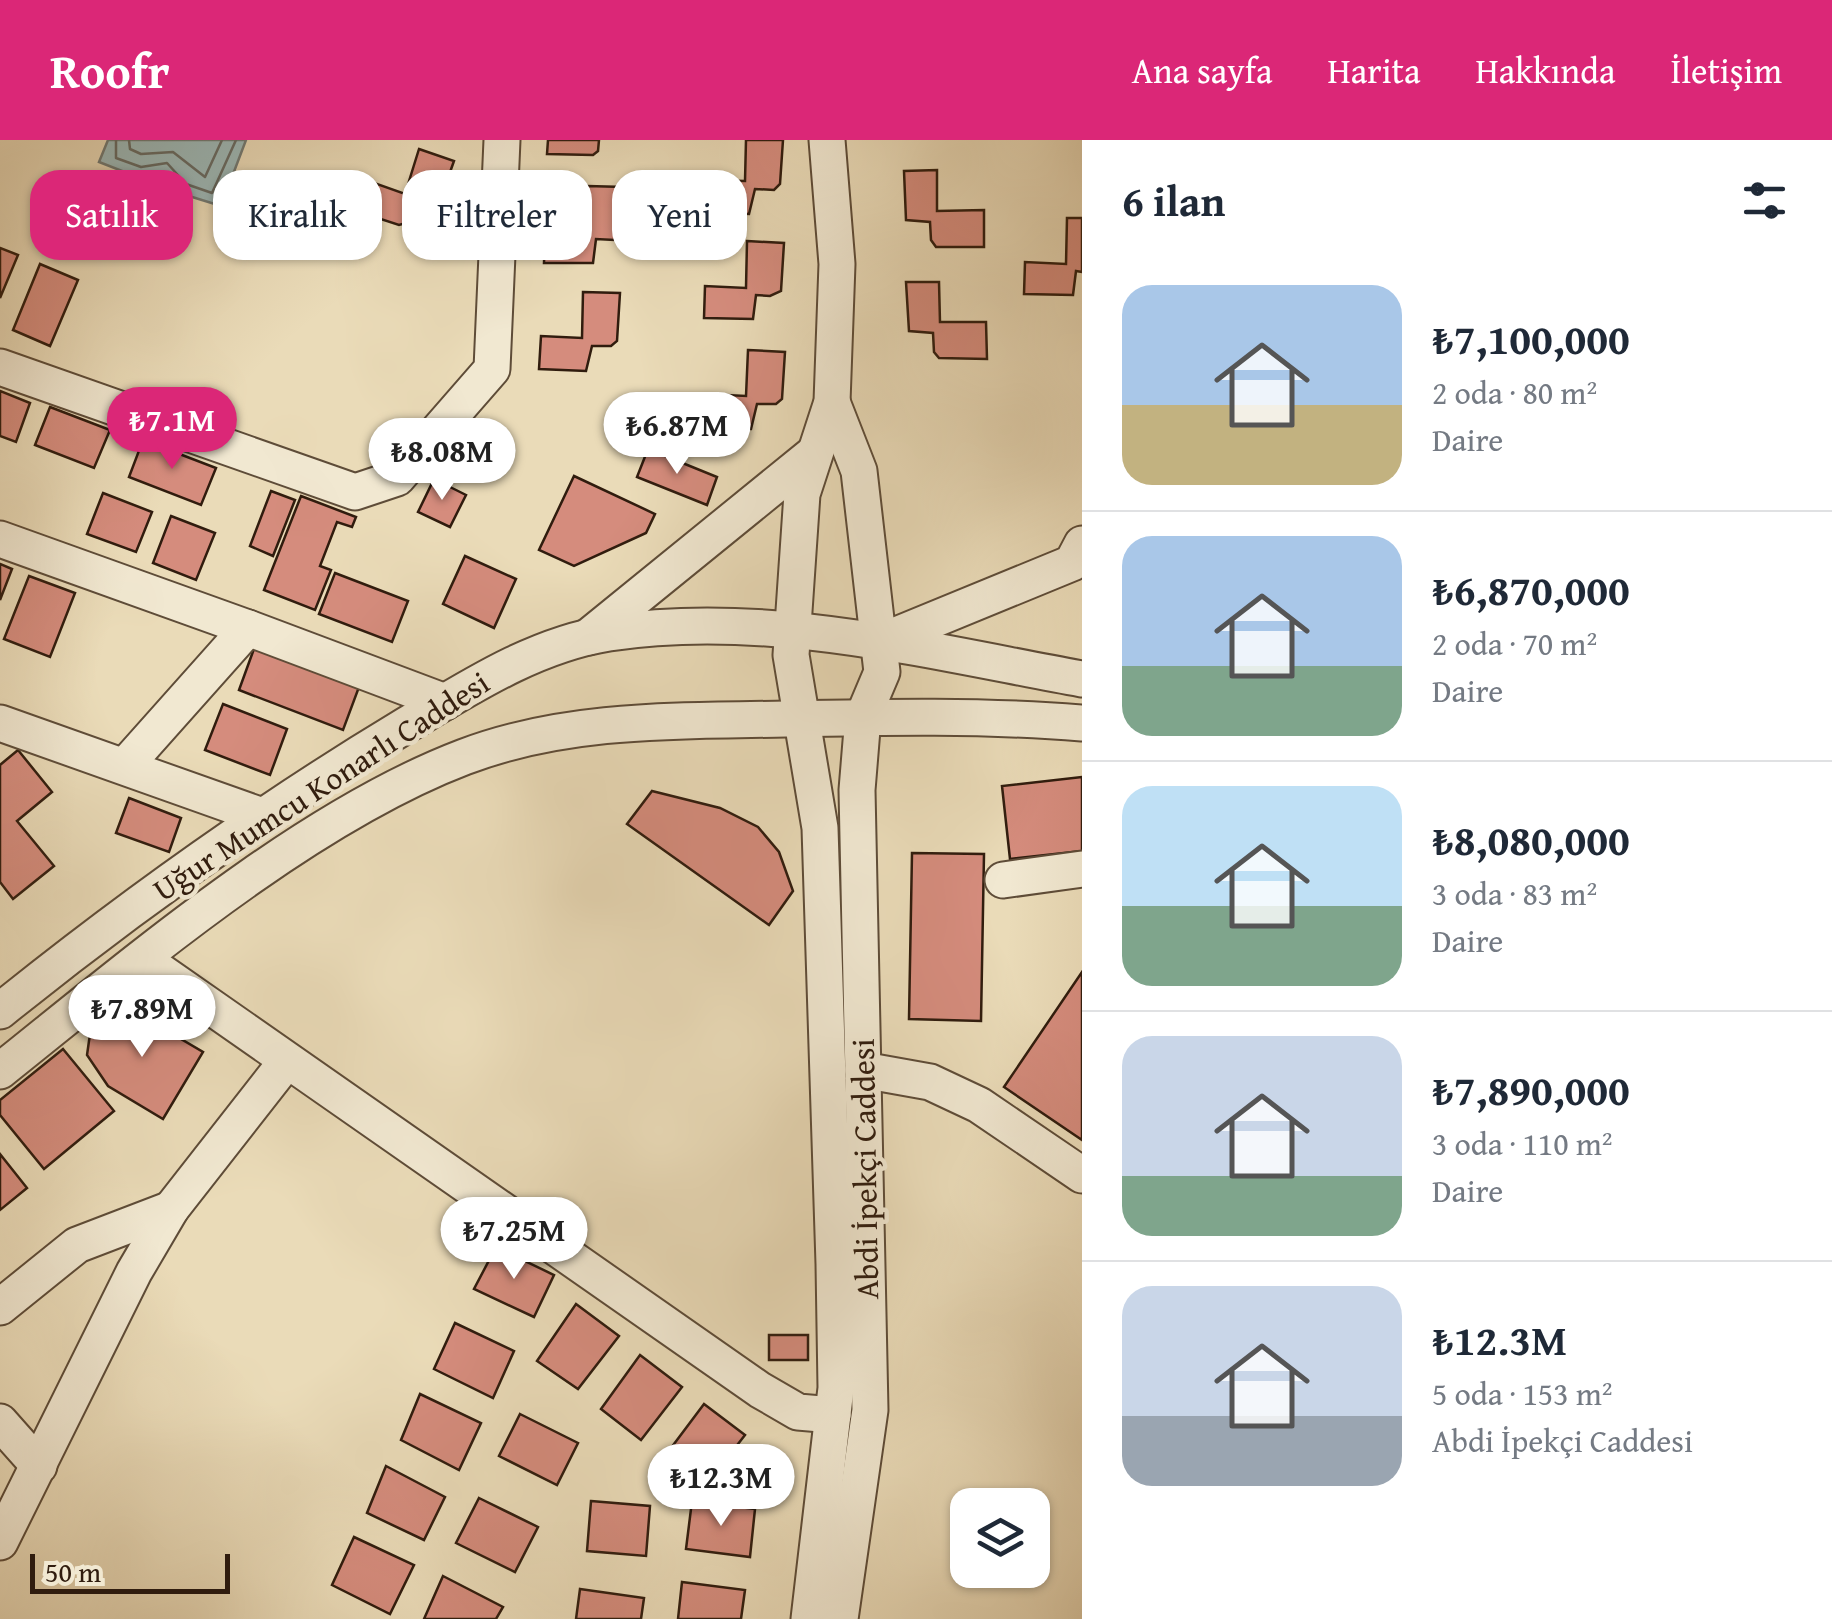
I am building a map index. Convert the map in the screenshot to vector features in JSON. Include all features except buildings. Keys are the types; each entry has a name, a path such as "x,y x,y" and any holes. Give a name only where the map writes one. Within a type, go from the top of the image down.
{"street":[{"path":"0,367 354,492 397,478 492,369 502,140"},
{"path":"827,140 837,264 832,402"},
{"name":"Abdi İpekçi Caddesi","path":"810,1619 833,1415 834,1264 820,828 804,718 794,683 793,630 802,494 832,402"},
{"name":"Abdi İpekçi Caddesi","path":"832,402 859,470 882,672 862,717 857,790 870,1410 840,1619"},
{"path":"586,638 812,454"},
{"path":"0,539 445,702"},
{"path":"876,643 1072,563 1082,544"},
{"path":"125,766 248,628"},
{"name":"Uğur Mumcu Konarlı Caddesi","path":"0,1011 190,866 445,702 502,670 586,638 650,630 793,630 1082,679"},
{"name":"Uğur Mumcu Konarlı Caddesi","path":"0,1071 144,960 334,823 463,757 560,730 862,717 1082,723"},
{"path":"0,724 265,817"},
{"path":"1004,880 1082,869"},
{"path":"144,960 760,1390 798,1412 833,1415"},
{"path":"0,1542 134,1272 172,1209 286,1062"},
{"path":"864,1070 930,1082 979,1105 1082,1176"},
{"path":"0,1307 76,1245 172,1209"},
{"path":"0,1422 39,1466"}],"water":[{"path":"108,140 246,140 235,170 213,170 213,204 193,197 193,170 119,170 99,162"}]}
